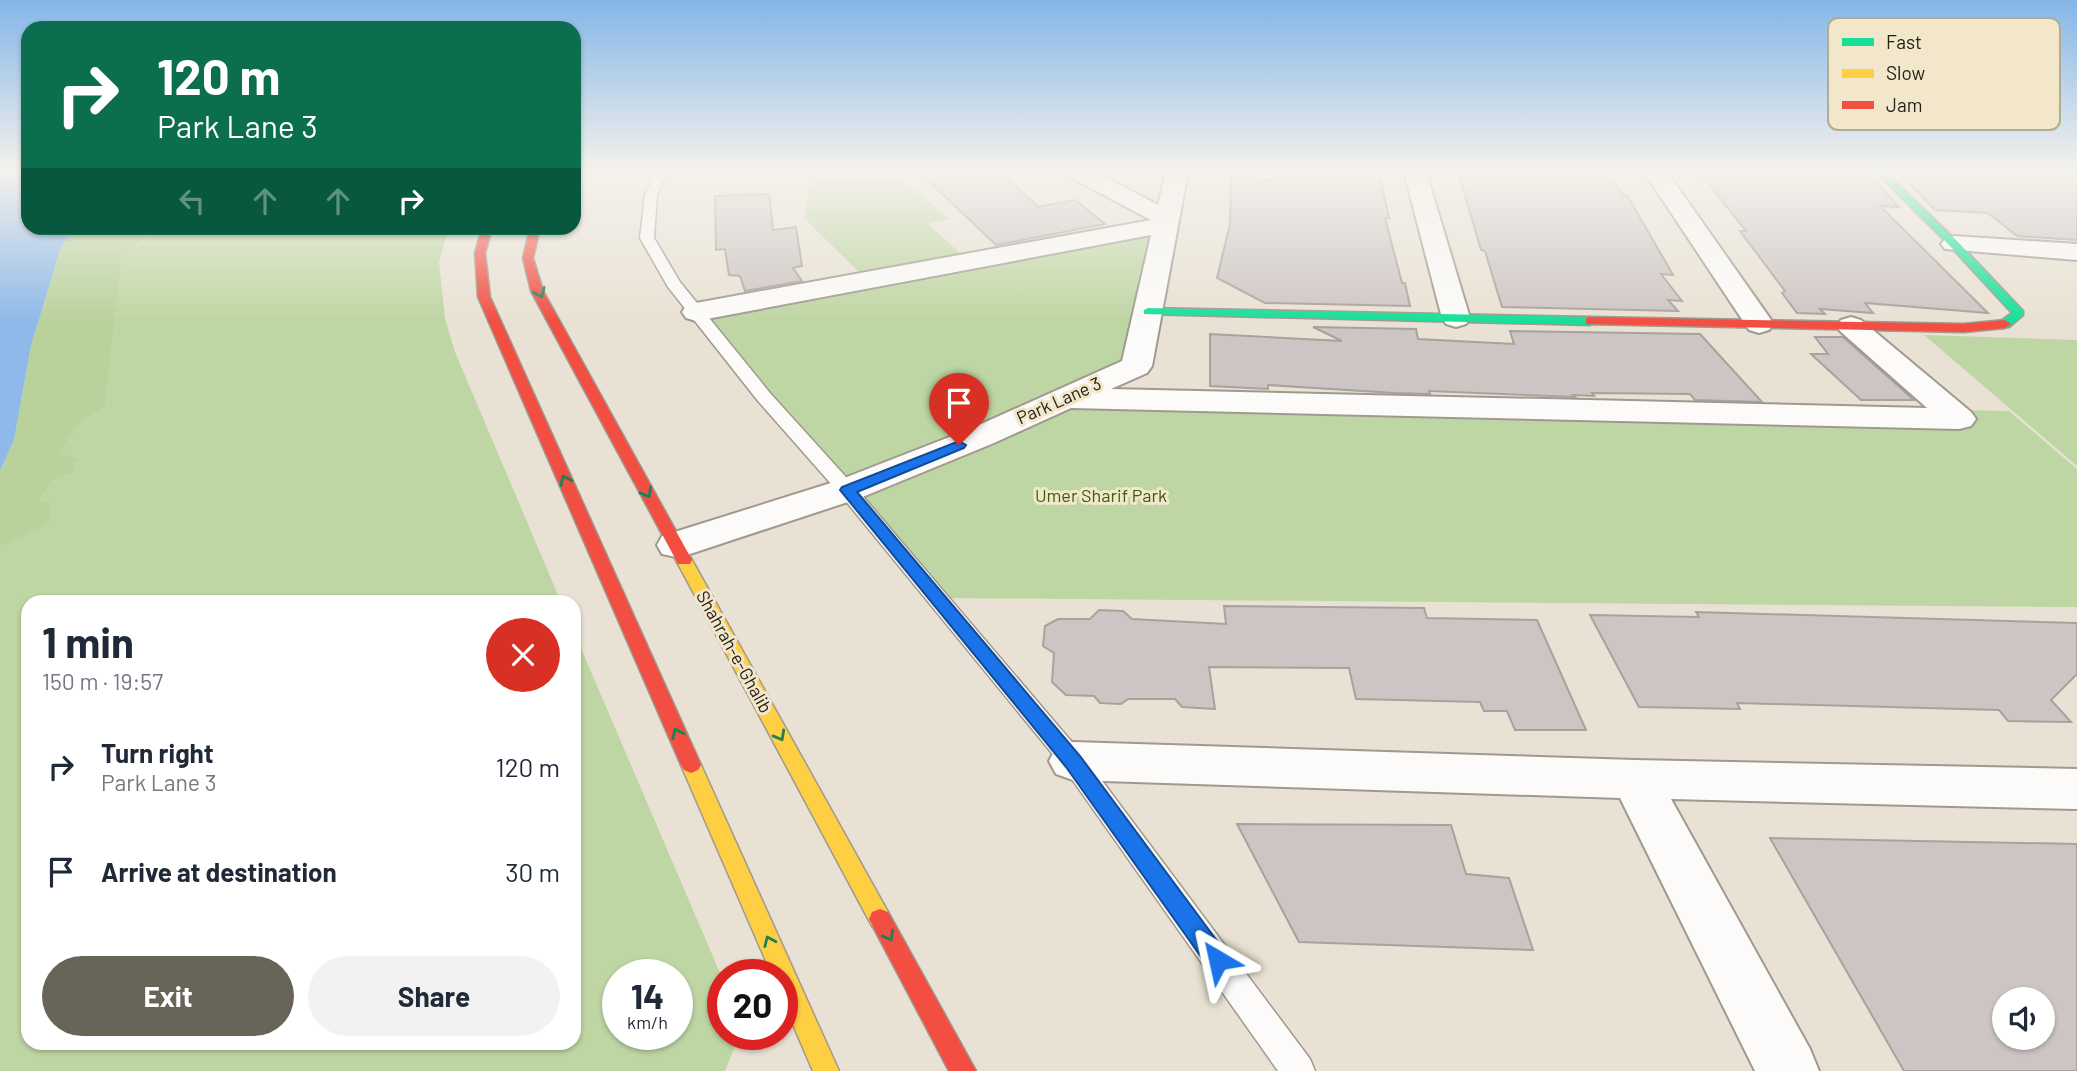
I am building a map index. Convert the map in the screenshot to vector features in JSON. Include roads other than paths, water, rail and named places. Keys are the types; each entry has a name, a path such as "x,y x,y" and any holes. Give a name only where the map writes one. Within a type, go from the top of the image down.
{"main road":[{"path":"1148,312 1964,328 1999,327 2014,322 2019,313 1932,222"},
{"path":"485,235 480,253 484,297 826,1071"},
{"name":"Shahrah-e-Ghalib","path":"533,235 528,258 537,290 963,1071"}],"street":[{"path":"696,312 1167,222"},
{"name":"Park Lane 3","path":"676,545 847,490 982,436 1136,366 1167,222"},
{"path":"1429,222 1456,318"},
{"path":"1689,222 1759,324"},
{"path":"1954,244 2077,252"},
{"path":"1067,398 1959,419 1851,326"},
{"path":"1073,761 1635,779 2077,789"},
{"path":"1635,779 1788,1071"}],"lane":[{"path":"648,222 647,238 673,284 764,397 847,490 1073,761 1298,1071"}],"water":[{"path":"0,222 21,222 21,235 70,235 61,247 31,346 14,440 0,471"}],"park label":[{"name":"Umer Sharif Park","path":"1101,496"}]}
